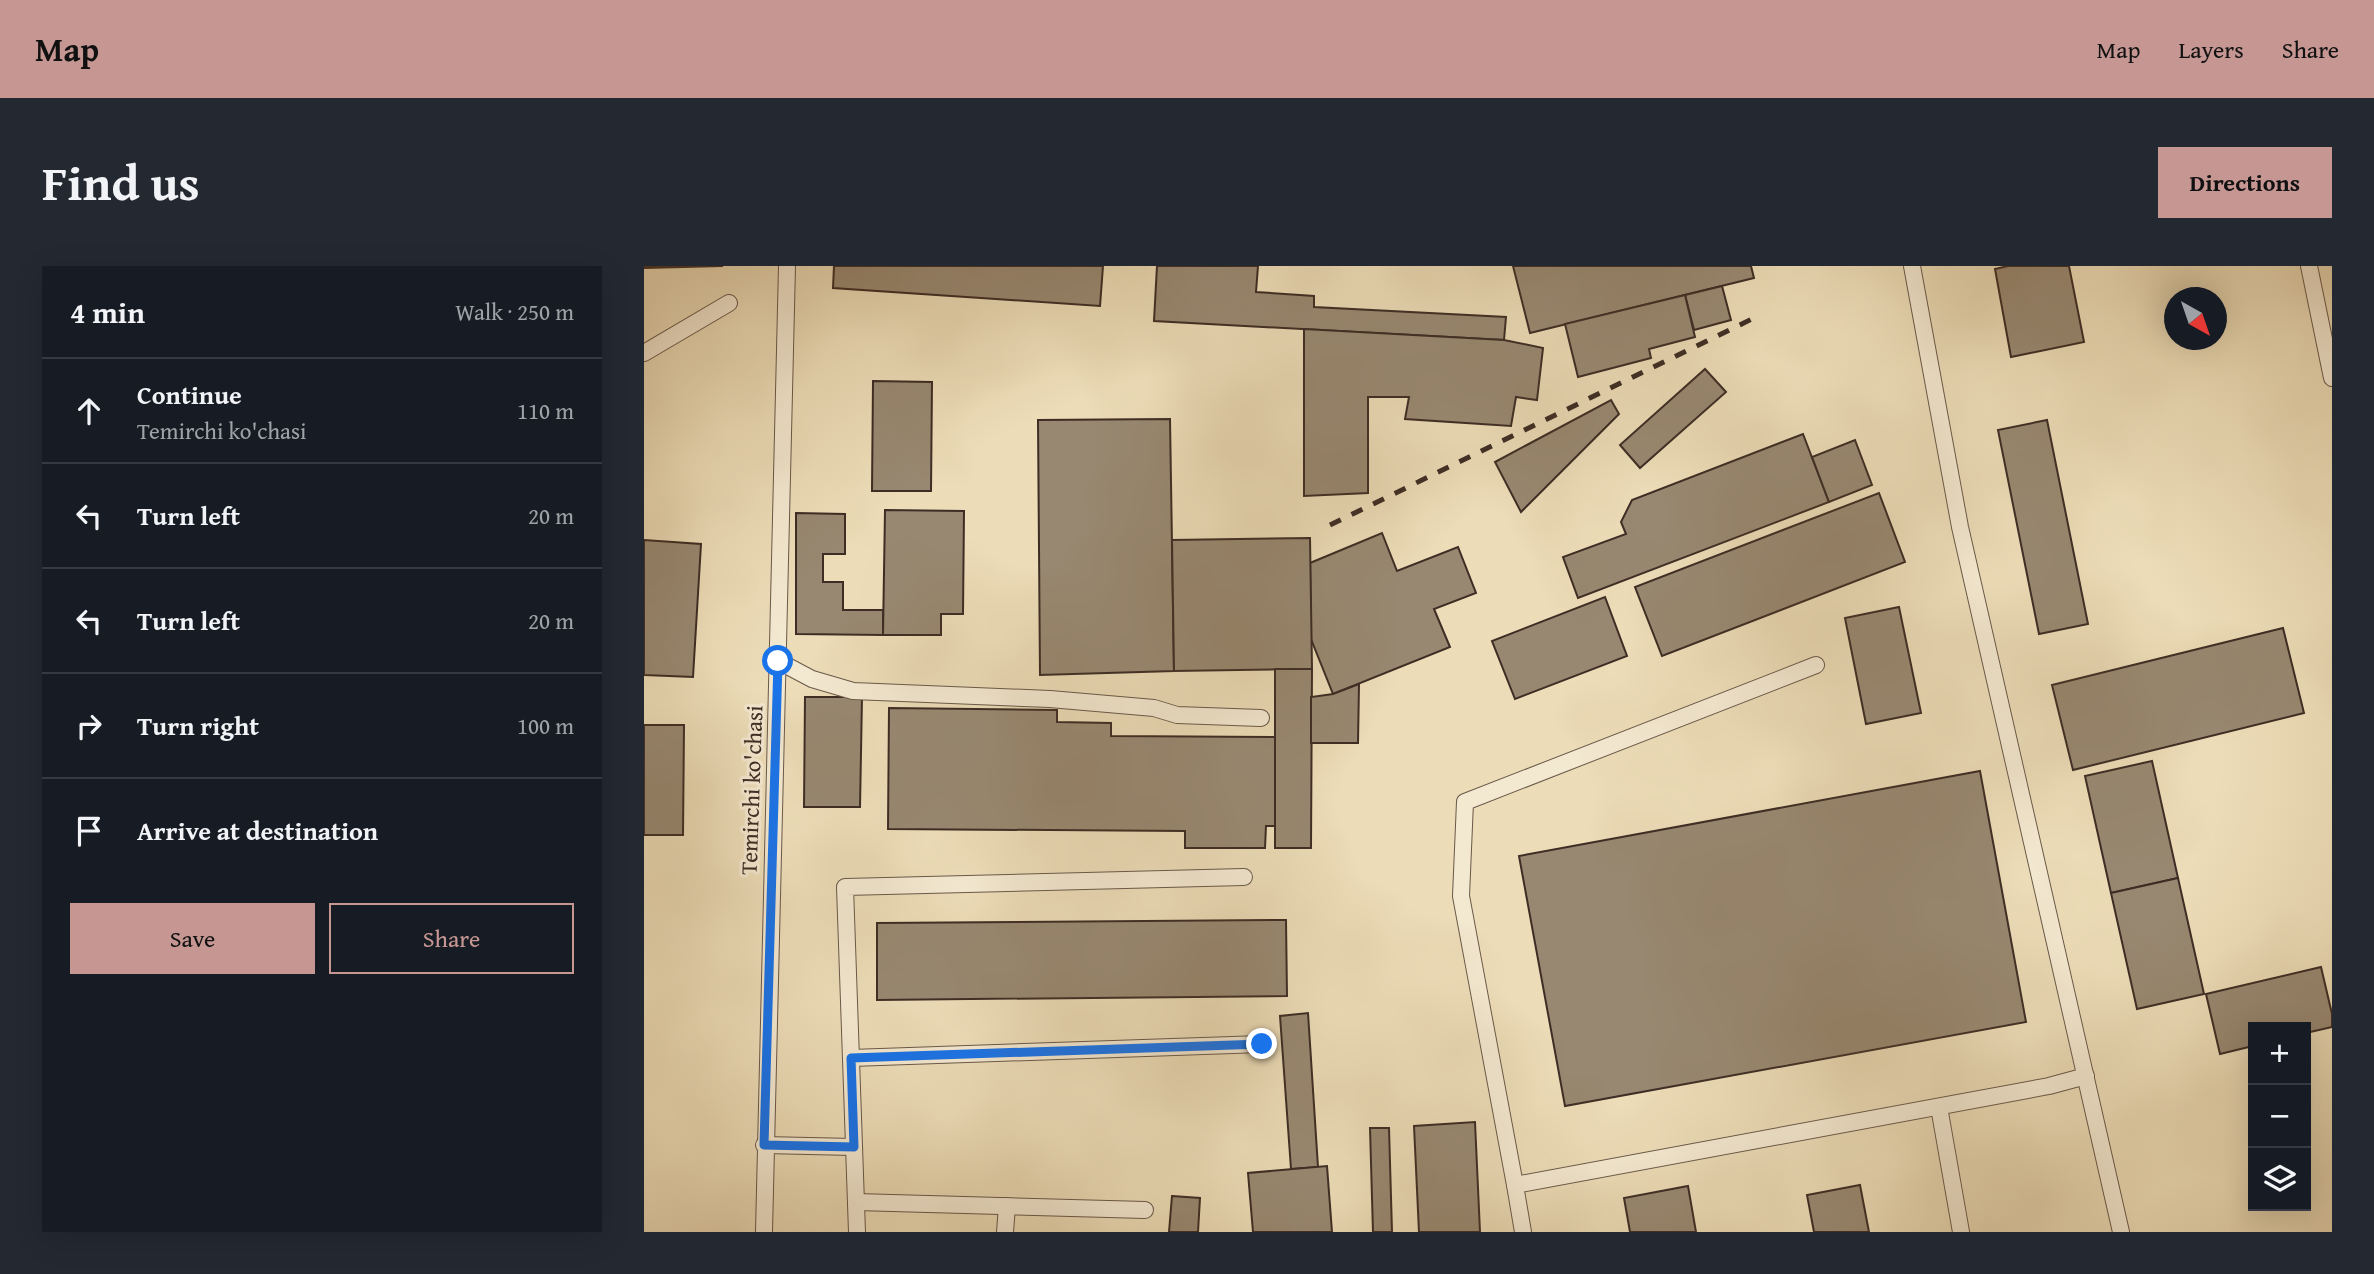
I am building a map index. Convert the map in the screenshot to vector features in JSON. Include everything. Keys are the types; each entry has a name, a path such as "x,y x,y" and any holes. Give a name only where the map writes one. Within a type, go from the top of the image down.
{"lane":[{"name":"Temirchi ko'chasi","path":"764,1232 786,266"},
{"path":"1912,266 1961,527 2121,1232"},
{"path":"2309,266 2332,378"},
{"path":"644,353 729,303"},
{"path":"778,661 812,679 853,691 1050,698 1154,708 1177,715 1261,718"},
{"path":"1523,1232 1461,896 1465,802 1816,666"},
{"path":"857,1232 845,887 1244,877"},
{"path":"851,1058 1262,1044"},
{"path":"1515,1185 2049,1086 2085,1076"},
{"path":"1939,1107 1961,1232"},
{"path":"764,1145 854,1147"},
{"path":"856,1202 1144,1210"},
{"path":"1005,1232 1007,1206"}],"building":[{"path":"644,266 723,266 644,268"},
{"path":"834,266 1103,266 1100,306 833,288"},
{"path":"1157,266 1258,266 1256,292 1314,296 1314,307 1506,317 1504,340 1154,321"},
{"path":"1513,266 1751,266 1754,278 1530,333"},
{"path":"2008,266 2069,266 2084,342 2011,357 1995,269"},
{"path":"1722,286 1731,320 1694,330 1685,295"},
{"path":"1685,295 1695,337 1649,349 1651,358 1578,377 1565,324"},
{"path":"1304,329 1504,340 1543,348 1537,400 1516,397 1511,426 1405,419 1409,397 1368,397 1368,493 1304,496"},
{"path":"1705,369 1726,392 1640,468 1620,445"},
{"path":"873,381 932,382 931,491 872,491"},
{"path":"1611,400 1619,414 1521,512 1495,462"},
{"path":"1170,419 1174,671 1040,675 1038,420"},
{"path":"2047,420 2088,624 2039,634 1998,430"},
{"path":"1803,434 1829,502 1578,598 1563,557 1626,534 1621,522 1632,500"},
{"path":"1855,440 1872,485 1829,502 1812,457"},
{"path":"1879,493 1905,562 1662,656 1635,587"},
{"path":"885,510 964,511 963,614 941,614 941,635 883,635"},
{"path":"796,513 845,514 845,554 823,554 823,582 843,582 843,610 883,610 883,635 796,634"},
{"path":"1382,533 1397,571 1458,547 1476,593 1434,609 1450,647 1333,694 1311,639 1310,563"},
{"path":"1310,538 1312,669 1174,671 1172,540"},
{"path":"644,540 701,544 693,677 644,675"},
{"path":"1605,597 1627,656 1515,699 1492,641"},
{"path":"1899,607 1921,713 1866,724 1845,618"},
{"path":"2283,628 2304,713 2073,770 2052,685"},
{"path":"1275,669 1312,669 1311,848 1275,848"},
{"path":"1359,684 1358,743 1311,743 1311,697 1333,694"},
{"path":"805,697 862,697 860,807 804,807"},
{"path":"889,708 1057,710 1057,722 1111,723 1111,736 1275,737 1275,826 1266,826 1265,848 1185,848 1185,831 888,829"},
{"path":"644,725 684,725 683,835 644,835"},
{"path":"2152,761 2178,878 2111,893 2085,776"},
{"path":"1980,771 2026,1022 1565,1106 1519,856"},
{"path":"2178,878 2204,994 2137,1009 2111,893"},
{"path":"1286,920 1287,996 877,1000 877,923"},
{"path":"2321,967 2332,1014 2332,1027 2311,1032 2311,1022 2248,1022 2248,1047 2220,1054 2206,994"},
{"path":"1308,1013 1318,1167 1291,1169 1280,1016"},
{"path":"1475,1122 1480,1232 1419,1232 1414,1126"},
{"path":"1370,1128 1389,1128 1392,1232 1373,1232"},
{"path":"1327,1166 1332,1232 1253,1232 1248,1173"},
{"path":"1860,1185 1869,1232 1814,1232 1807,1195"},
{"path":"1688,1186 1696,1232 1630,1232 1624,1198"},
{"path":"1172,1196 1200,1198 1198,1232 1169,1232"}],"railway":[{"path":"1330,525 1760,315"}],"route":[{"path":"778,661 764,1145 854,1147 851,1058 1262,1044"}]}
